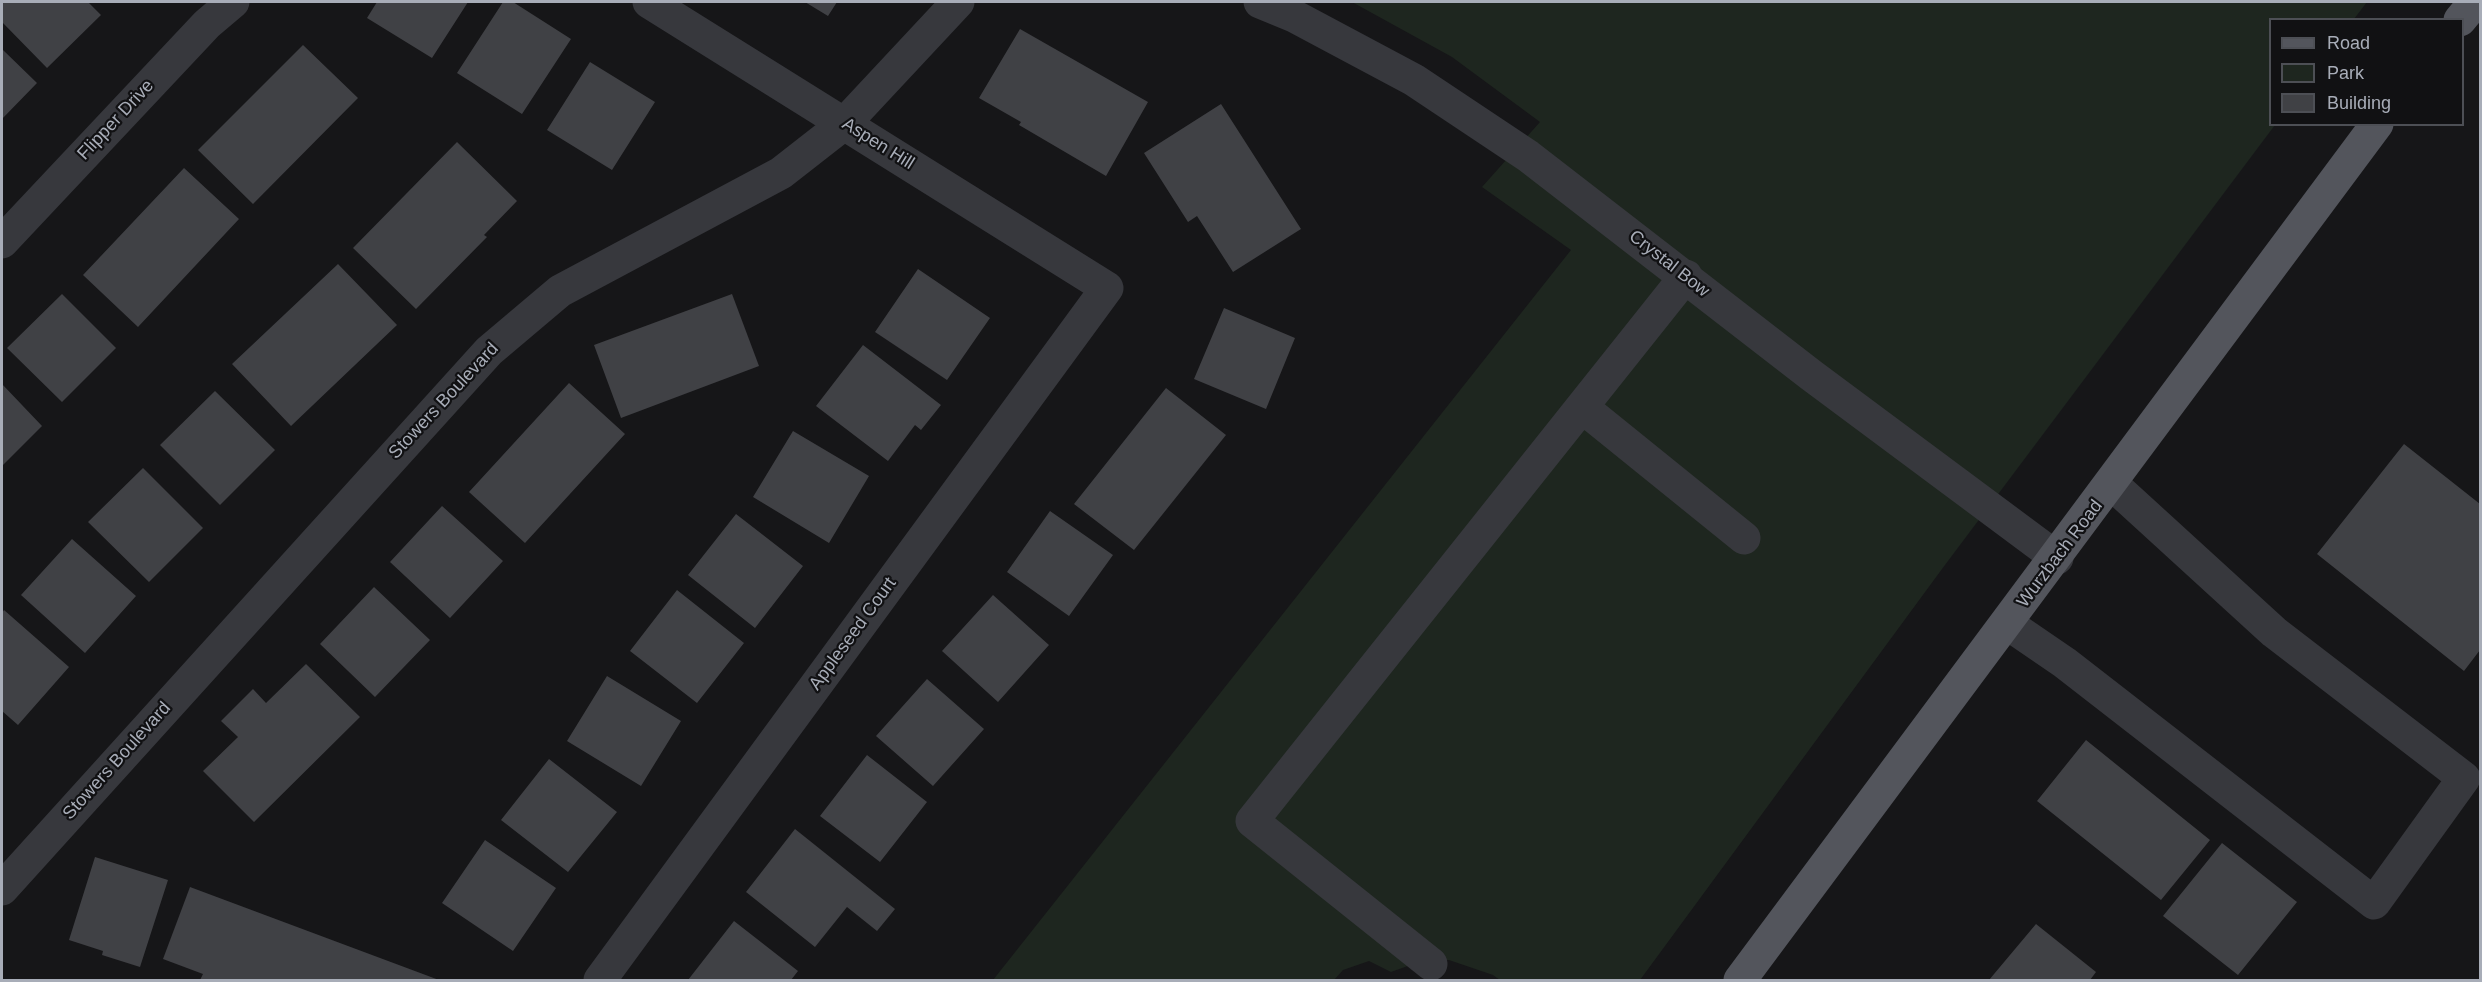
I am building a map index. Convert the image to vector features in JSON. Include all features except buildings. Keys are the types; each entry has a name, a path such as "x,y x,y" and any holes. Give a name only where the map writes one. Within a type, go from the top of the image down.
{"main road":[{"path":"2462,18 2475,2"},
{"name":"Wurzbach Road","path":"1740,981 2008,624 2376,126"}],"street":[{"name":"Flipper Drive","path":"2,242 207,24 233,2"},
{"name":"Aspen Hill","path":"649,2 1107,288"},
{"name":"Stowers Boulevard","path":"2,888 489,351 560,291 781,173 845,123 958,2"},
{"name":"Crystal Bow","path":"1260,2 1294,16 1414,80 1528,156 1821,382 2056,558"},
{"path":"1433,975 1252,821 1686,276"},
{"name":"Appleseed Court","path":"600,981 1107,288"},
{"path":"1582,407 1744,538"},
{"path":"2008,624 2065,663 2374,903 2464,778 2274,632 2112,484"}],"green space":[{"path":"1352,2 2367,2 2355,18 2269,18 2269,126 2274,126 1942,569 1640,980 1500,980 1493,975 1449,960 1416,963 1391,972 1369,961 1343,970 1334,980 993,980 1571,250 1482,187 1540,122 1452,57"}]}
